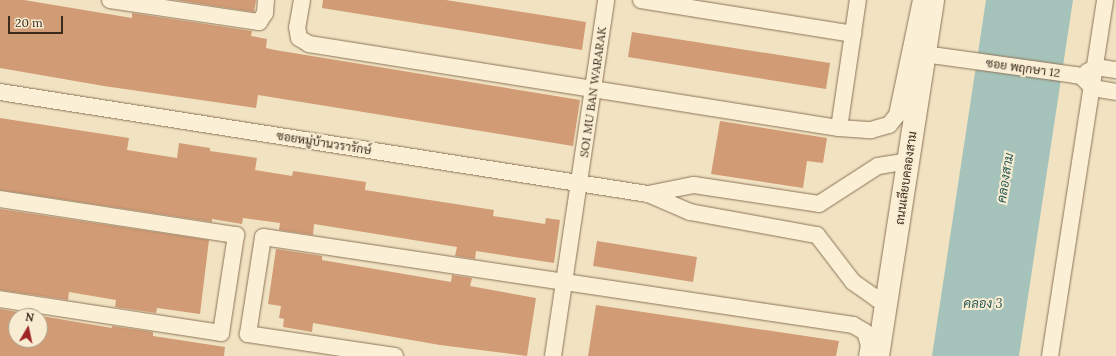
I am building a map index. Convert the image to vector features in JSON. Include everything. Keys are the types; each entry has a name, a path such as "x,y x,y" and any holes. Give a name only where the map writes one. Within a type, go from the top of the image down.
{"main road":[{"name":"ถนนเลียบคลองสาม","path":"878,356 910,157 933,0"}],"street":[{"path":"110,0 259,22 265,13 266,0"},
{"path":"302,0 297,27 299,38 310,44 839,128 871,130 889,125 898,115 921,0"},
{"name":"SOI MU BAN WARARAK","path":"553,356 580,183 606,0"},
{"path":"641,0 853,34"},
{"path":"839,128 858,0"},
{"path":"1050,356 1106,0"},
{"name":"ซอย พฤกษา 12","path":"924,54 1078,75"},
{"path":"1116,70 1096,67 1078,75 1093,88 1116,92"},
{"name":"ซอยหมู่บ้านวรารักษ์","path":"0,92 648,194"},
{"path":"648,194 694,185 819,204 878,166 904,162 910,157"},
{"path":"648,194 690,212 817,235 853,282 878,299 888,299"},
{"path":"0,199 236,235 221,333 0,299"},
{"path":"395,356 248,334 263,236 853,325 865,332 869,345 867,356"}],"water":[{"name":"คลอง 3","path":"986,0 1073,0 1019,356 932,356"}],"building":[{"path":"0,0 24,0 132,18 132,13 252,31 251,36 267,39 266,48 275,50 580,100 573,146 258,95 256,108 104,86 0,68"},
{"path":"175,0 256,0 254,12"},
{"path":"323,0 446,0 586,22 582,50 322,8"},
{"path":"632,32 830,63 826,89 628,57"},
{"path":"0,118 129,138 127,150 177,158 179,143 210,148 210,151 257,158 255,170 292,176 293,171 366,182 365,190 494,210 493,216 545,224 546,218 560,220 554,263 476,251 475,259 455,256 457,247 314,224 313,235 279,230 280,223 243,218 242,224 212,219 212,222 0,190"},
{"path":"720,121 827,138 823,163 807,161 803,188 711,174"},
{"path":"0,209 209,240 200,314 157,308 156,313 115,307 116,300 69,292 68,300 0,290"},
{"path":"597,241 697,257 693,282 593,266"},
{"path":"276,249 322,256 322,260 451,282 452,275 472,278 470,286 536,298 527,356 440,345 313,323 312,332 283,327 284,319 279,318 281,306 268,304"},
{"path":"596,305 839,341 836,356 588,356"},
{"path":"0,309 8,310 8,348 48,348 48,317 112,328 112,326 153,332 153,336 225,347 224,356 0,356"}],"water label":[{"name":"คลองสาม","path":"1006,178"}]}
